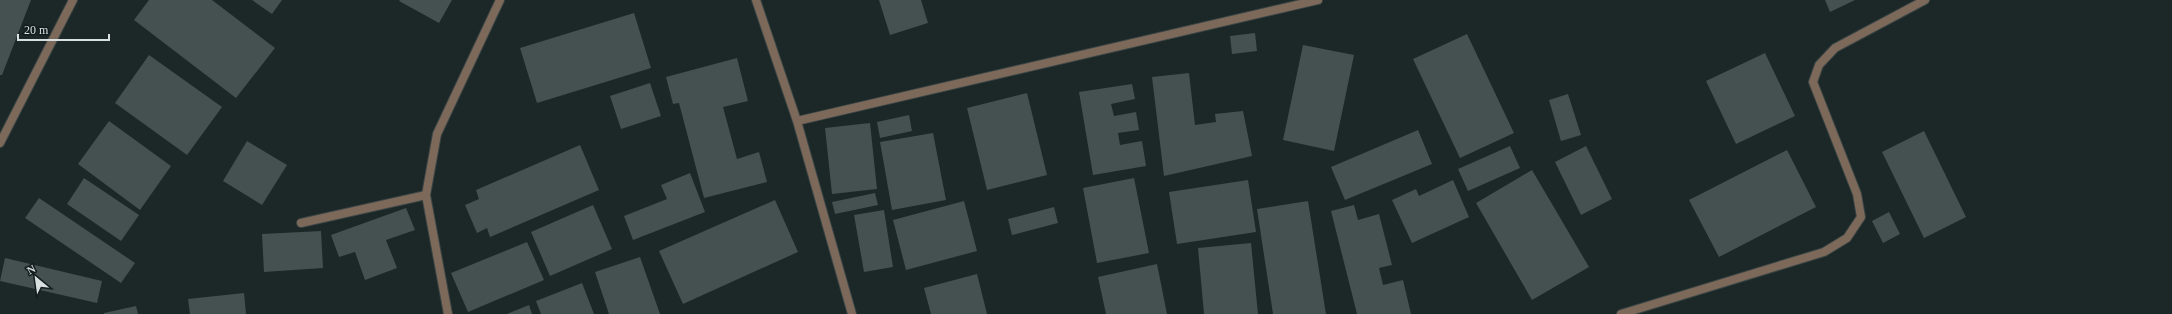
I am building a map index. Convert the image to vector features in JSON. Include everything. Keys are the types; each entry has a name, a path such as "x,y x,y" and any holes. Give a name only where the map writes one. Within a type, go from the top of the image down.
{"street":[{"path":"0,143 73,0"},
{"path":"448,314 426,195 437,134 500,0"},
{"path":"756,0 797,121 852,314"},
{"path":"797,121 1318,0"},
{"path":"1621,314 1824,252 1847,238 1861,218 1857,194 1812,82 1819,65 1835,48 1925,0"},
{"path":"301,223 426,195"}],"building":[{"path":"0,0 31,0 2,75 0,75"},
{"path":"149,0 212,0 275,48 236,98 134,20"},
{"path":"252,0 282,0 272,14"},
{"path":"452,0 439,23 399,1"},
{"path":"879,0 921,0 928,23 890,35"},
{"path":"1825,0 1855,0 1830,12"},
{"path":"634,13 651,68 537,103 520,48"},
{"path":"1255,33 1257,51 1232,54 1230,36"},
{"path":"1467,34 1514,133 1460,158 1413,59"},
{"path":"1303,45 1354,55 1334,151 1283,140"},
{"path":"1765,53 1795,116 1736,144 1706,81"},
{"path":"149,55 222,107 187,155 115,103"},
{"path":"737,58 748,101 723,107 737,159 759,152 767,182 704,198 679,103 673,104 666,77"},
{"path":"1189,73 1195,125 1216,122 1215,114 1243,111 1252,156 1164,176 1152,77"},
{"path":"650,83 661,116 621,129 610,96"},
{"path":"1132,84 1135,99 1111,104 1114,116 1136,112 1139,130 1118,133 1120,145 1142,141 1146,166 1093,175 1079,92"},
{"path":"1027,93 1047,175 987,190 967,108"},
{"path":"1568,94 1581,135 1561,141 1549,100"},
{"path":"909,115 912,131 880,138 877,122"},
{"path":"109,121 171,166 140,210 78,164"},
{"path":"870,123 877,189 832,194 825,128"},
{"path":"1418,130 1432,164 1345,200 1331,167"},
{"path":"1924,131 1966,217 1924,238 1882,152"},
{"path":"933,133 946,200 892,210 880,142"},
{"path":"247,141 287,165 262,205 223,181"},
{"path":"580,145 599,190 490,237 487,228 477,233 465,205 479,199 476,190"},
{"path":"1510,146 1520,168 1468,191 1458,169"},
{"path":"1586,146 1612,199 1581,215 1555,162"},
{"path":"1787,150 1816,207 1719,257 1689,200"},
{"path":"1532,170 1589,267 1532,300 1476,203"},
{"path":"690,173 705,212 633,240 624,216 667,199 661,185"},
{"path":"84,178 139,215 121,241 67,204"},
{"path":"1134,178 1149,253 1097,263 1083,188"},
{"path":"1248,180 1256,232 1177,244 1169,192"},
{"path":"1453,180 1469,217 1412,243 1392,200 1416,189 1419,196"},
{"path":"875,193 878,205 835,214 832,202"},
{"path":"39,198 135,263 121,283 25,218"},
{"path":"775,200 798,252 683,304 659,251"},
{"path":"964,201 977,251 906,270 893,220"},
{"path":"1308,201 1326,314 1273,314 1257,209"},
{"path":"593,205 612,249 550,276 531,232"},
{"path":"1354,205 1358,220 1379,214 1392,265 1379,268 1383,285 1403,280 1411,314 1357,314 1331,211"},
{"path":"1054,207 1058,223 1012,235 1008,219"},
{"path":"406,208 415,230 386,240 397,268 365,280 355,252 339,257 331,235"},
{"path":"884,210 893,267 864,272 854,215"},
{"path":"1889,212 1900,234 1883,243 1872,221"},
{"path":"321,231 323,268 264,272 262,234"},
{"path":"527,242 544,280 468,312 451,273"},
{"path":"1251,243 1258,314 1204,314 1198,248"},
{"path":"640,257 660,314 609,314 595,272"},
{"path":"5,258 102,281 97,303 0,281"},
{"path":"1157,264 1167,314 1106,314 1098,277"},
{"path":"977,274 987,314 931,314 924,288"},
{"path":"582,283 594,314 541,314 536,301"},
{"path":"244,293 246,314 190,314 188,299"},
{"path":"529,305 532,314 507,314"},
{"path":"136,306 138,314 104,314 104,313"}]}
